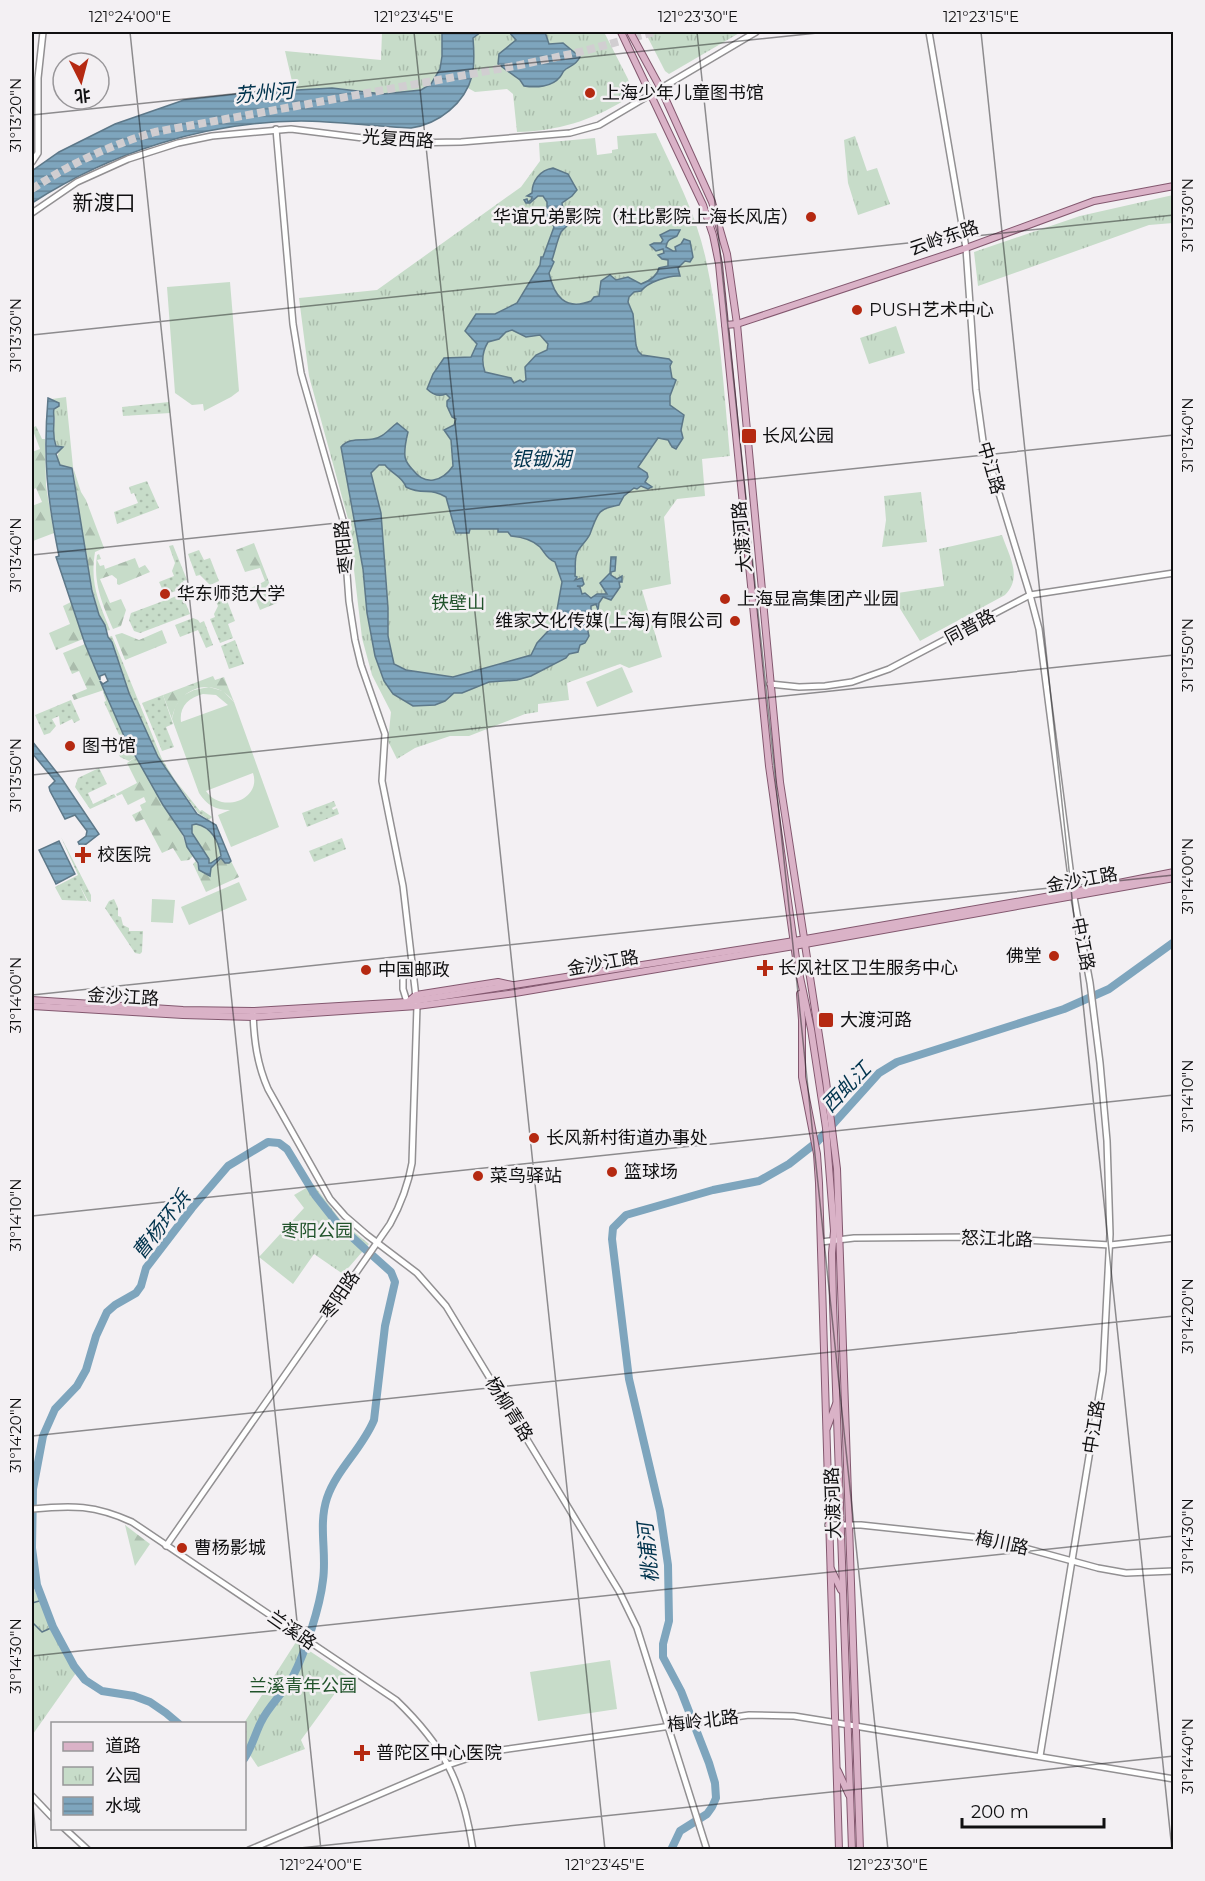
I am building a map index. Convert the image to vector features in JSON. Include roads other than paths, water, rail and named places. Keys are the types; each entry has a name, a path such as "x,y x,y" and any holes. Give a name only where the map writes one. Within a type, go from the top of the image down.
{"main road":[{"name":"大渡河路","path":"621,32 703,205 719,264 760,692 794,944 811,1029 826,1128 837,1240 832,1253 852,1850"},
{"name":"大渡河路","path":"630,32 661,89 712,202 722,231 737,324 782,792 834,1135 860,1850"},
{"name":"云岭东路","path":"725,325 737,324 966,248 1094,201 1173,186"},
{"name":"金沙江路","path":"1074,894 1173,872"},
{"name":"金沙江路","path":"32,1006 183,1016 253,1014 408,1004 526,991 1173,878"},
{"name":"金沙江路","path":"408,1004 498,982 516,986 794,944"},
{"name":"大渡河路","path":"800,982 802,1077 814,1136 819,1183 839,1850"},
{"name":"金沙江路","path":"32,1000 253,1014"},
{"path":"822,1286 834,1311"},
{"path":"826,1431 837,1400"},
{"path":"830,1566 843,1592"},
{"path":"833,1665 844,1639"},
{"path":"837,1768 850,1798"}],"street":[{"path":"32,162 38,153 38,78 44,32"},
{"name":"光复西路","path":"32,213 77,182 137,155 203,137 276,129 316,131 414,143 557,135 584,130 599,125 756,32"},
{"name":"中江路","path":"929,32 966,248 976,390 983,441 1030,595 1043,658 1074,894 1094,1007 1107,1141 1110,1245 1103,1371 1040,1756"},
{"name":"枣阳路","path":"166,1546 390,1224 401,1205 409,1183 412,1163 417,1003 404,886 382,781 384,734 355,640 349,601 343,520 301,373 292,324 276,129"},
{"name":"同普路","path":"770,684 799,687 825,686 865,678 894,666 1030,595 1173,573"},
{"name":"枣阳路","path":"408,1004 403,978 413,964"},
{"name":"杨柳青路","path":"253,1014 257,1061 268,1089 330,1199 345,1216 417,1273 446,1306 619,1591 632,1616 707,1850"},
{"name":"怒江北路","path":"821,1242 974,1237 1110,1245 1173,1238"},
{"name":"兰溪路","path":"34,1509 67,1506 104,1510 132,1522 396,1700 437,1745 448,1765 465,1810 473,1850"},
{"name":"梅川路","path":"828,1525 992,1539 1098,1568 1126,1573 1173,1571"},
{"name":"梅岭北路","path":"249,1850 448,1765 499,1749 749,1715 772,1715 836,1722 1173,1779"},
{"path":"32,1796 51,1816"},
{"path":"66,1830 88,1850"}],"water":[{"name":"苏州河","path":"442,32 481,32 473,38 474,66 469,86 449,111 431,122 411,128 301,121 230,127 195,134 127,155 62,185 32,203 32,171 59,152 115,124 184,100 247,93 332,88 383,94 421,90 431,84 440,69"},
{"path":"509,32 545,32 549,44 563,43 580,57 553,83 539,87 524,86 520,80 498,64 499,54 516,40"},
{"name":"银锄湖","path":"553,168 568,174 577,190 562,203 569,223 561,232 549,273 558,295 568,303 582,304 599,296 601,281 610,275 616,280 628,277 641,284 647,282 659,268 668,266 668,260 658,255 664,253 663,249 656,251 650,245 661,243 663,240 660,235 670,230 680,230 677,236 667,242 666,247 673,251 676,251 675,247 684,239 690,241 693,257 690,262 685,261 678,268 680,276 659,280 641,291 634,292 628,302 633,314 638,351 642,355 669,359 672,362 670,366 672,378 676,380 670,396 670,405 684,415 681,430 683,438 676,449 668,440 658,438 638,467 647,473 648,477 645,482 652,487 634,488 624,496 619,505 602,510 589,537 578,551 575,562 575,576 577,577 575,580 582,578 584,584 577,586 580,587 582,594 585,593 591,598 597,594 607,594 600,583 610,573 611,557 616,557 615,571 611,572 611,575 617,579 622,576 622,582 619,582 620,587 611,600 603,597 598,610 596,604 591,606 594,612 590,616 591,623 587,627 589,636 585,643 580,645 578,652 569,654 566,658 531,676 517,680 489,682 462,693 454,693 445,701 435,705 413,706 393,694 384,681 375,656 367,613 363,569 341,447 352,441 380,437 397,423 408,432 405,457 418,475 428,480 439,479 453,466 451,440 444,430 454,425 456,419 452,417 447,406 450,398 446,394 436,394 427,389 433,374 444,358 471,357 477,344 465,331 476,314 495,314 517,303 540,265 541,257 543,257 554,227 543,212 547,208 547,202 543,196 538,196 530,203 526,203 524,200 527,199 528,202 531,200 532,197 527,196 532,193 535,180 548,169","holes":["512,330 526,337 540,335 548,344 547,350 536,355 525,367 526,380 523,382 520,380 514,383 511,378 485,372 484,368 484,349 488,342 499,339","379,465 385,465 406,487 412,490 436,492 446,497 456,533 469,533 470,529 498,529 498,532 508,532 511,536 534,542 548,558 555,562 562,582 555,621 537,643 531,655 453,677 406,670 394,664 388,636 381,513 371,473"]},
{"path":"48,398 59,403 59,406 54,409 54,435 56,446 63,447 56,454 60,465 72,468 92,591 129,693 158,757 197,814 216,825 231,861 225,863 221,858 211,868 210,876 199,870 198,863 187,847 184,836 163,805 124,736 100,681 103,684 108,681 105,674 100,676 100,680 85,644 56,557 59,556 47,477","holes":["192,825 201,826 210,831 220,850 221,856 211,863 192,833"]},
{"path":"32,741 62,779 99,834 81,848 78,842 86,836 87,831 75,815 65,819 50,791 49,787 55,781 32,753"},
{"path":"59,841 75,874 56,884 39,850"}],"waterway":[{"name":"桃浦河","path":"671,1850 680,1831 707,1814 712,1807 716,1798 715,1783 681,1691 663,1657 663,1644 669,1621 668,1565 660,1511 629,1379 612,1239 613,1228 626,1215 713,1190 759,1181 789,1164 817,1142 879,1073 897,1062 1064,1009 1109,989 1174,942"},
{"name":"曹杨环浜","path":"177,1722 150,1702 134,1696 102,1691 85,1680 74,1666 53,1627 37,1585 32,1548 33,1489 43,1436 55,1409 77,1386 86,1370 96,1336 107,1312 136,1293 141,1286 146,1268 228,1166 268,1142 279,1143 287,1149 315,1195 337,1223 366,1250"},
{"name":"曹杨环浜","path":"246,1755 264,1716 298,1666 311,1630 321,1591 324,1570 323,1518 327,1498 374,1420 385,1326 395,1282 391,1272 372,1255"},
{"path":"32,1603 43,1600"},
{"path":"33,1623 42,1632 53,1627"}],"tunnel":[{"path":"32,189 91,156 155,132 520,65 654,32"}],"place":[{"name":"上海少年儿童图书馆","path":"590,93"},
{"name":"华谊兄弟影院（杜比影院上海长风店）","path":"811,217"},
{"name":"PUSH艺术中心","path":"857,310"},
{"name":"长风公园","path":"749,436"},
{"name":"华东师范大学","path":"165,594"},
{"name":"上海显高集团产业园","path":"725,599"},
{"name":"维家文化传媒(上海)有限公司","path":"735,621"},
{"name":"图书馆","path":"70,746"},
{"name":"校医院","path":"83,855"},
{"name":"佛堂","path":"1054,956"},
{"name":"长风社区卫生服务中心","path":"765,968"},
{"name":"中国邮政","path":"366,970"},
{"name":"大渡河路","path":"826,1020"},
{"name":"长风新村街道办事处","path":"534,1138"},
{"name":"篮球场","path":"612,1172"},
{"name":"菜鸟驿站","path":"478,1176"},
{"name":"曹杨影城","path":"182,1548"},
{"name":"普陀区中心医院","path":"362,1753"}],"district":[{"name":"新渡口","path":"104,203"}],"park label":[{"name":"铁壁山","path":"458,603"},
{"name":"枣阳公园","path":"317,1231"},
{"name":"兰溪青年公园","path":"303,1686"}],"water label":[{"name":"西虬江","path":"846,1087"}]}
